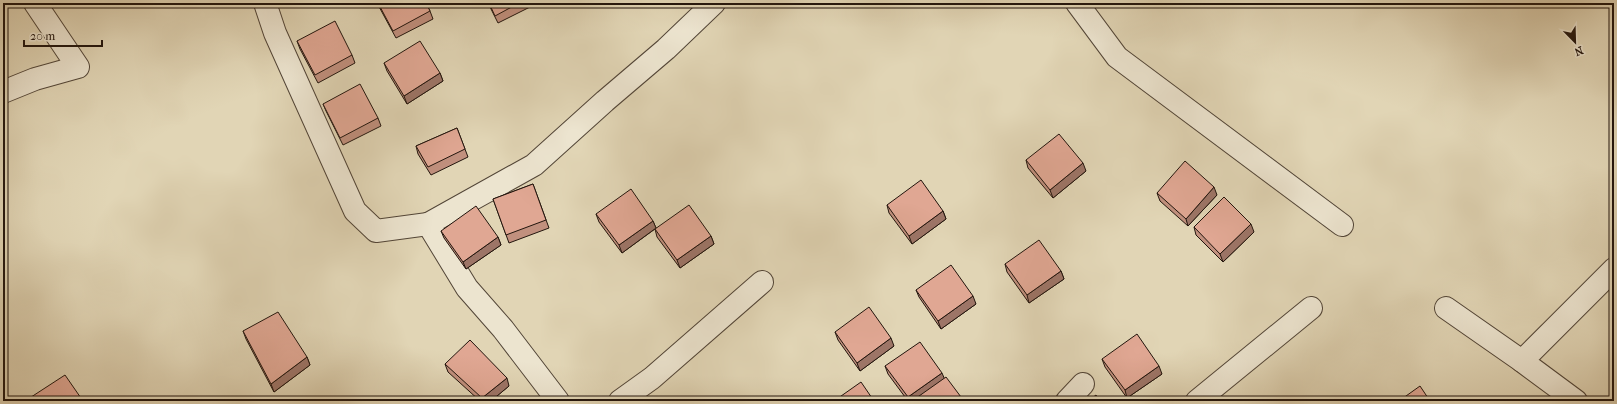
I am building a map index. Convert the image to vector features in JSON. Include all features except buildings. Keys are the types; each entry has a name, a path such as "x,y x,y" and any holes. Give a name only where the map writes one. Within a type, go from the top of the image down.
{"street":[{"path":"3,92 35,79 78,67 35,3"},
{"path":"265,3 275,33 355,211 376,231 428,224 534,165 605,101 666,49 714,3"},
{"path":"1077,3 1118,57 1342,225"},
{"path":"428,224 466,288 503,328 558,401"},
{"path":"1522,361 1614,269"},
{"path":"620,401 652,378 762,282"},
{"path":"1197,401 1311,308"},
{"path":"1446,308 1576,401"},
{"path":"1067,401 1083,384"}]}
